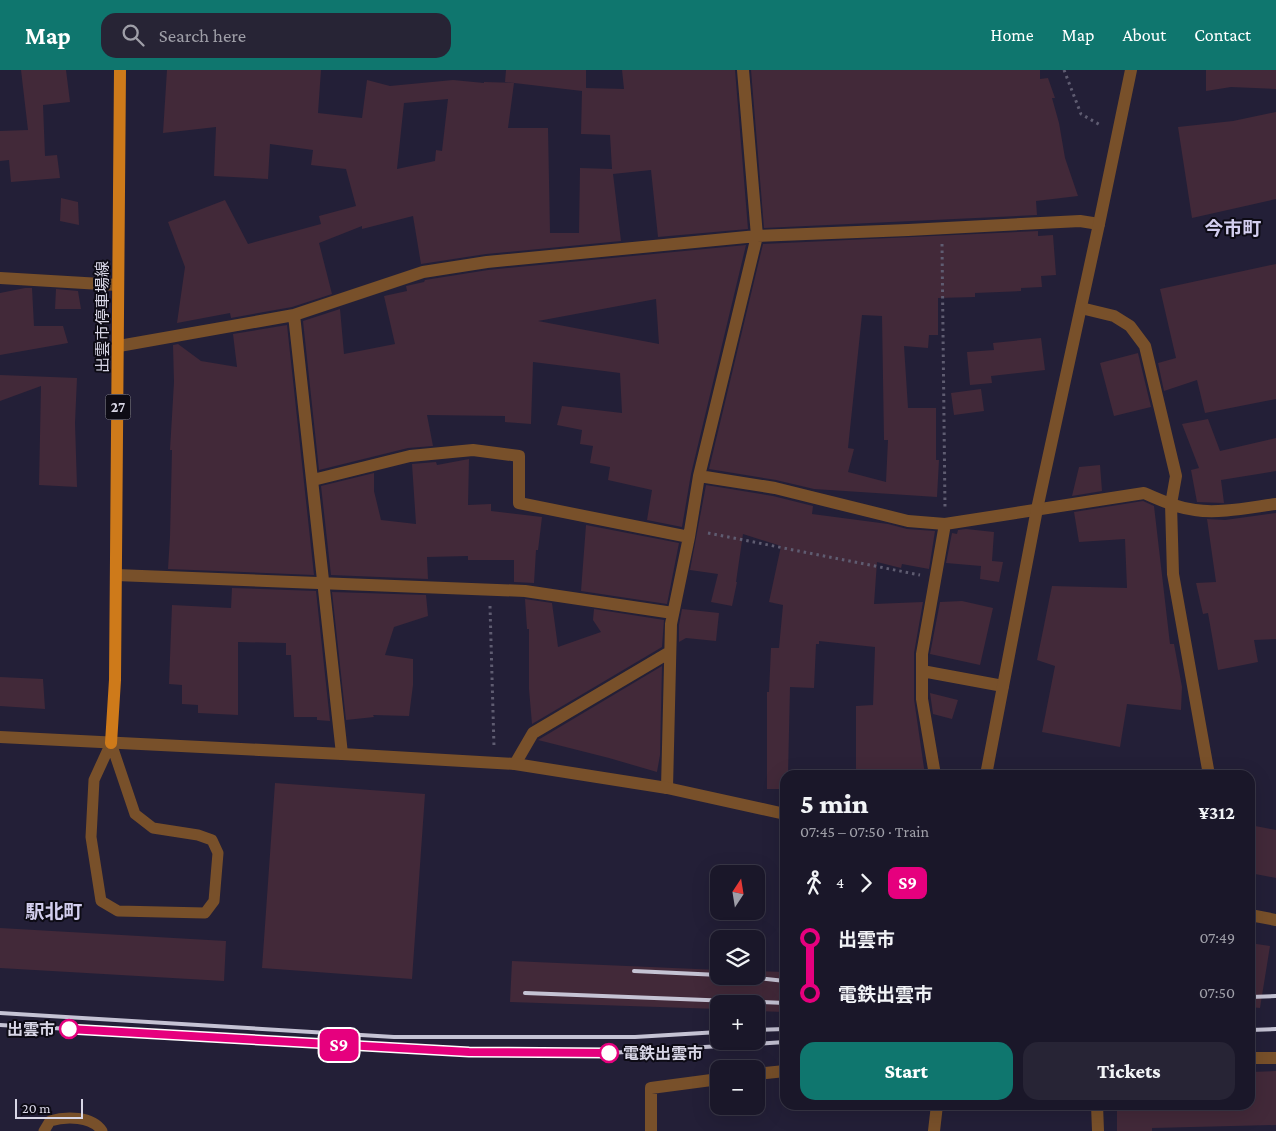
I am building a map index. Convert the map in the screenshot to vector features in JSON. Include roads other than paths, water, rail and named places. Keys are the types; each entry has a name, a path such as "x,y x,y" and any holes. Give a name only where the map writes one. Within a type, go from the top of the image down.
{"main road":[{"name":"出雲市停車場線","path":"111,744 115,680 120,70"}],"street":[{"path":"667,788 671,624 699,476 757,236 743,70"},
{"path":"987,770 1036,509 1131,70"},
{"path":"119,346 294,316 423,272 487,262 757,236 1080,221 1099,224"},
{"path":"0,278 118,285"},
{"path":"1081,308 1114,316 1130,326 1145,346 1176,476 1171,504 1173,574 1208,770"},
{"path":"294,316 342,754"},
{"path":"313,480 410,456 473,450 520,456 519,503 689,533"},
{"path":"699,476 775,488 908,521 945,524 1144,493 1171,504 1196,511 1236,510 1276,504"},
{"path":"934,770 922,699 922,654 945,524"},
{"path":"116,575 525,591 673,613"},
{"path":"515,764 533,733 670,652"},
{"path":"922,671 1003,686"},
{"path":"0,737 515,764 667,788 780,813"},
{"path":"1255,916 1276,920"},
{"path":"1255,1058 1276,1058"},
{"path":"765,1073 780,1072"},
{"path":"651,1131 651,1088 710,1080"},
{"path":"934,1131 936,1110"},
{"path":"1097,1110 1098,1131"}],"lane":[{"path":"111,744 135,814 154,828 198,835 212,840 218,853 214,901 205,913 118,911 101,901 91,837 94,780 111,744"},
{"path":"44,1131 50,1121 63,1117 92,1121 102,1131"}],"railway":[{"path":"634,971 710,975"},
{"path":"765,979 780,980"},
{"path":"525,993 780,1003"},
{"path":"1255,997 1276,996"},
{"path":"0,1013 394,1037 635,1037 710,1033"},
{"path":"0,1025 469,1052 609,1053 780,1042"},
{"path":"765,1030 780,1029"},
{"path":"1255,1030 1276,1029"}],"train":[{"name":"S9","path":"69,1029 469,1052 609,1053"}],"place":[{"name":"出雲市","path":"69,1029"},
{"name":"電鉄出雲市","path":"609,1053"}],"district":[{"name":"今市町","path":"1233,228"},
{"name":"駅北町","path":"54,911"}]}
